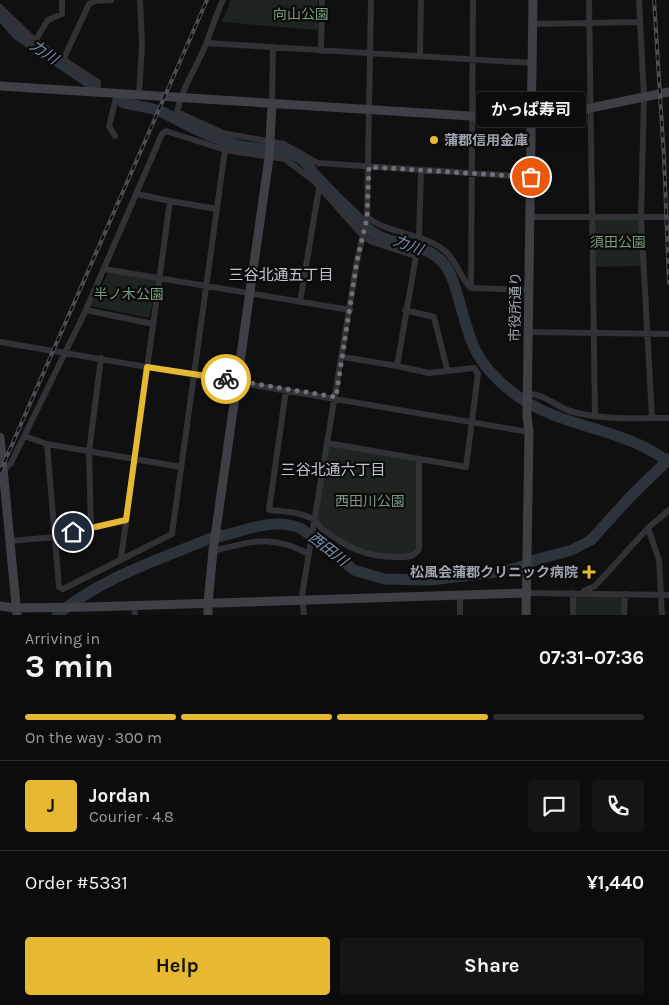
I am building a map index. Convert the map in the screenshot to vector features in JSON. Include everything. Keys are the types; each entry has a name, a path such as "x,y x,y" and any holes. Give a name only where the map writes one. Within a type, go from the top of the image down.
{"street":[{"path":"35,40 48,20 62,14 62,0"},
{"path":"64,58 89,4 95,1 111,0"},
{"path":"139,95 142,44 140,0"},
{"path":"223,0 212,24 207,43 180,98 177,112 223,133 294,148 318,164 531,177"},
{"path":"321,51 322,0"},
{"path":"304,615 302,595 308,555 367,219 370,0"},
{"path":"420,55 421,0"},
{"path":"471,288 473,0"},
{"name":"市役所通り","path":"526,615 529,432 527,416 528,290 531,217 533,0"},
{"path":"589,0 595,416"},
{"path":"639,0 644,97 641,218 652,418"},
{"path":"0,7 35,40 98,82 97,92"},
{"path":"533,24 640,22"},
{"path":"207,43 532,63"},
{"path":"208,615 214,549 271,143 273,47"},
{"path":"0,86 532,120 669,92"},
{"path":"115,136 110,126 117,94"},
{"path":"3,470 11,463 86,310 164,132 172,131 225,150 285,159 302,170 363,235 372,242 416,256 405,310 397,366"},
{"path":"47,444 59,587 63,589 172,534 225,150"},
{"path":"419,237 421,171"},
{"path":"300,302 319,188"},
{"path":"137,194 170,202 217,209"},
{"path":"120,559 170,202"},
{"path":"531,217 669,217"},
{"path":"367,219 378,226 419,237 445,251 459,269 464,282 471,288 528,290"},
{"path":"104,269 350,310"},
{"path":"86,310 153,324"},
{"path":"405,310 434,317 447,369"},
{"path":"528,332 669,334"},
{"path":"0,342 147,367 195,373 529,432"},
{"path":"327,443 466,467 478,374 474,368 447,369 429,373 342,357"},
{"path":"91,528 89,452 101,358"},
{"path":"286,390 269,510 291,512 314,522 352,549 368,556 408,558 415,555 420,549 419,460"},
{"path":"528,394 536,394 561,409 595,416 669,418"},
{"path":"24,436 47,444 181,467"},
{"path":"0,437 3,499 10,540 17,612"},
{"path":"573,593 586,591 595,586 648,528 669,510"},
{"path":"10,540 55,536 126,520"},
{"path":"648,528 658,560 662,615"},
{"path":"214,549 250,542 269,541 288,543 308,555"},
{"path":"0,606 17,612 49,608 303,601 460,595 526,590 669,596"},
{"path":"573,593 573,615"},
{"path":"624,615 625,594"},
{"path":"460,595 460,615"},
{"path":"134,605 135,615"}],"green space":[{"name":"向山公園","path":"231,0 318,0 318,30 222,22"},
{"name":"須田公園","path":"593,218 641,218 643,266 593,267"},
{"name":"半ノ木公園","path":"108,273 158,279 149,318 91,306"},
{"name":"西田川公園","path":"327,443 419,460 419,549 407,557 352,549 314,520"},
{"path":"573,593 625,594 624,615 573,615"}],"waterway":[{"name":"力川","path":"0,15 18,35 91,84"},
{"name":"力川","path":"122,102 157,110 224,141 243,146 278,150 303,160 315,175 369,230 389,240 419,248 438,257 450,273 476,351 490,371 512,392 548,413 628,440 666,460"},
{"name":"西田川","path":"57,615 92,590 151,562 211,538 268,525 291,525 302,529 354,570 384,579 430,580 505,571 523,566 535,560 572,550 591,540 631,496 669,459"}],"railway":[{"path":"0,472 207,0"},
{"path":"654,0 664,158 669,283"}],"way so far":[{"path":"226,379 336,397 357,261 367,218 369,167 531,177"}],"place":[{"name":"蒲郡信用金庫","path":"434,140"},
{"name":"かっぱ寿司","path":"531,177"},
{"name":"松風会蒲郡クリニック病院","path":"589,572"}],"district":[{"name":"三谷北通五丁目","path":"281,275"},
{"name":"三谷北通六丁目","path":"333,470"}],"route":[{"path":"73,532 126,520 147,367 226,379"}]}
